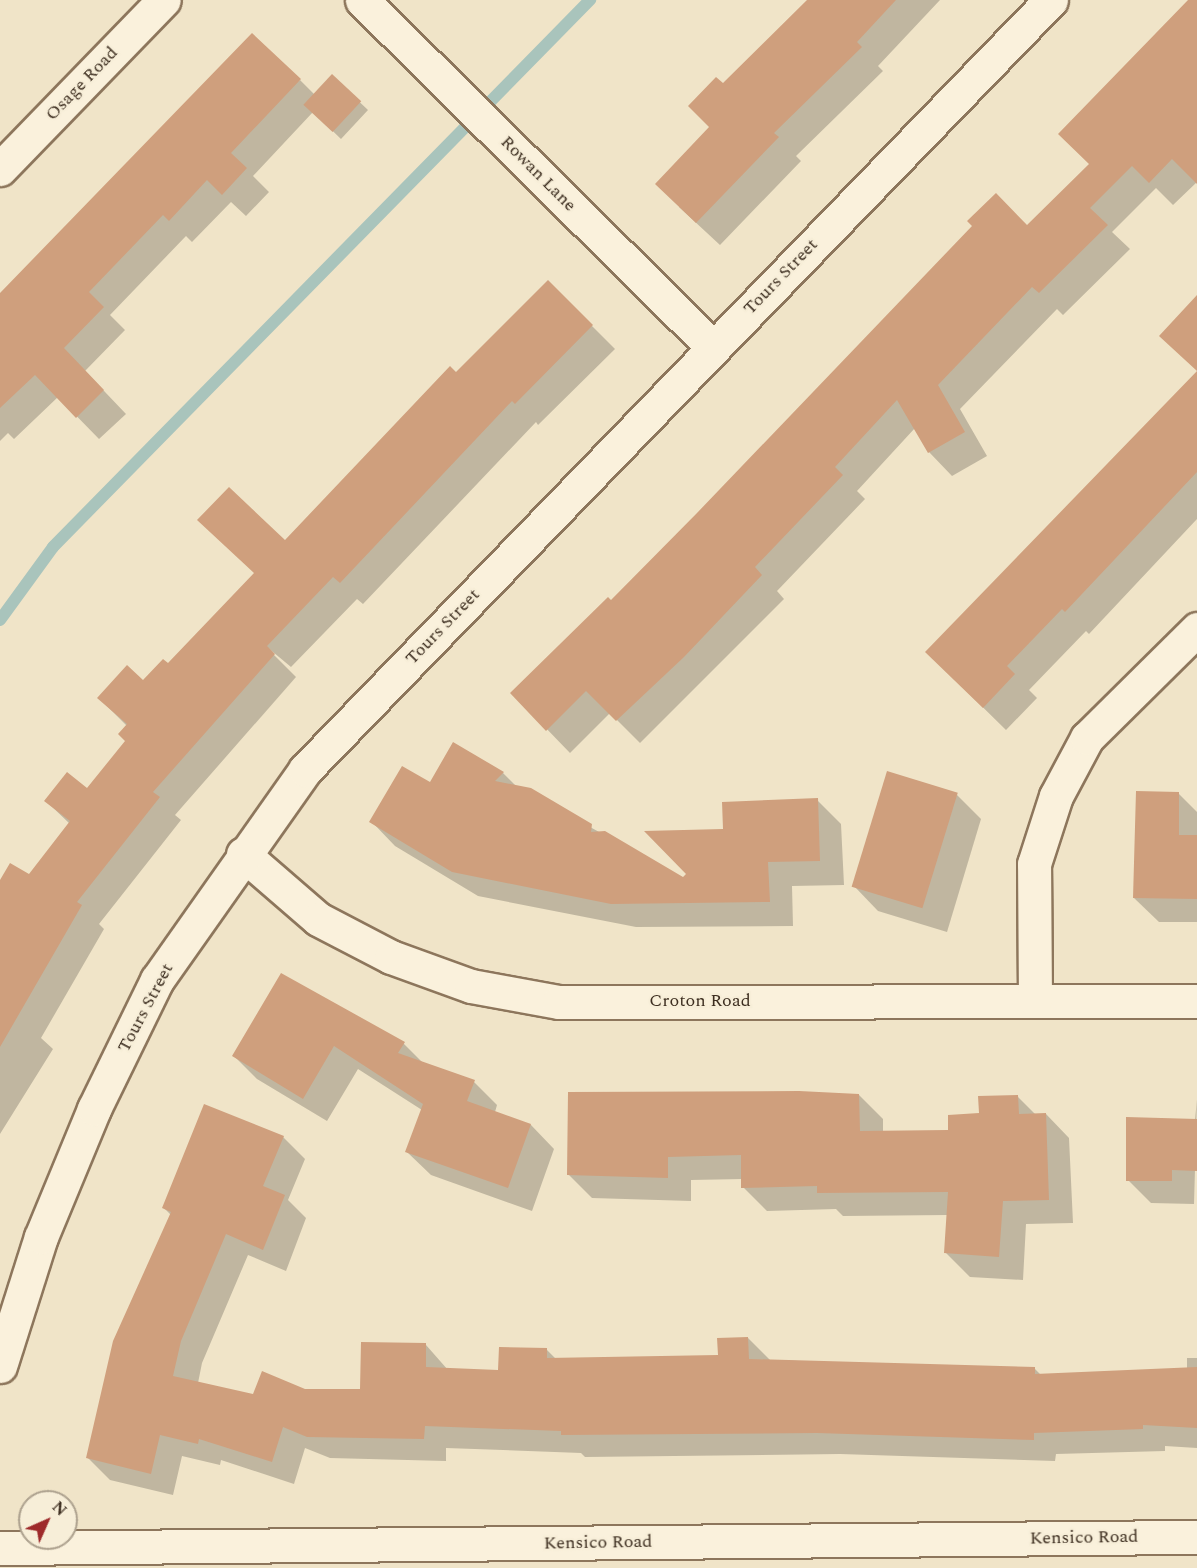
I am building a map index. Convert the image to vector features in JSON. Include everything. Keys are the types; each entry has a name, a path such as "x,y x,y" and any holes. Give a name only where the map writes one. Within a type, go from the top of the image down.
{"street":[{"name":"Osage Road","path":"0,169 164,0"},
{"name":"Rowan Lane","path":"362,0 713,347"},
{"name":"Tours Street","path":"0,1366 41,1237 94,1109 157,980 243,854 305,770 1052,0"},
{"path":"1035,1000 1034,864 1056,796 1088,738 1197,629"},
{"name":"Croton Road","path":"243,854 318,919 392,957 471,986 558,1002 1197,1001"},
{"name":"Kensico Road","path":"0,1548 1197,1537"}],"building":[{"path":"807,0 896,0 857,42 862,47 774,133 779,137 696,223 655,184 709,127 688,106 716,77 723,83"},
{"path":"1188,0 1197,0 1197,184 1172,159 1149,183 1132,166 1090,208 1108,225 1039,293 1032,287 938,385 965,432 928,453 897,400 835,467 843,475 755,567 762,575 684,657 616,721 586,691 546,731 510,693 608,597 611,600 697,513 972,226 967,221 996,193 1027,225 1089,164 1058,134"},
{"path":"252,33 301,79 231,153 247,168 222,195 207,180 169,221 163,215 89,292 104,307 64,348 104,390 76,418 35,375 0,408 0,293"},
{"path":"332,74 361,101 333,132 303,105"},
{"path":"548,280 593,325 515,404 512,401 340,583 333,577 267,646 275,654 153,792 160,797 77,902 82,905 0,1047 0,880 10,863 29,874 70,821 44,801 67,772 87,788 125,741 118,734 127,724 97,698 127,665 143,680 163,659 168,663 254,573 197,520 229,487 285,540 450,366 456,372"},
{"path":"1197,295 1197,371 1159,336"},
{"path":"1197,371 1197,472 1065,612 1062,609 1007,666 1015,674 983,708 925,652"},
{"path":"453,742 504,772 495,781 531,788 592,824 591,832 605,831 683,877 686,874 644,831 723,829 722,802 818,798 820,861 768,862 770,902 611,904 452,872 369,822 402,766 430,782"},
{"path":"887,771 958,793 922,908 852,887"},
{"path":"1136,791 1179,792 1179,835 1197,835 1197,899 1133,898"},
{"path":"281,973 405,1042 398,1053 475,1080 467,1101 531,1124 508,1188 405,1152 423,1104 334,1046 303,1099 232,1056"},
{"path":"799,1091 859,1094 860,1131 948,1130 948,1115 979,1113 978,1096 1018,1095 1019,1114 1046,1113 1049,1200 1003,1201 999,1257 944,1253 948,1192 817,1193 817,1186 741,1188 741,1155 668,1157 668,1178 567,1175 568,1092"},
{"path":"204,1104 284,1136 263,1186 285,1195 263,1250 226,1234 181,1341 173,1376 253,1394 262,1371 305,1389 360,1389 361,1342 426,1343 426,1367 498,1370 499,1347 547,1348 547,1358 718,1355 717,1338 748,1337 749,1359 1035,1367 1035,1374 1197,1367 1197,1428 1143,1425 1143,1429 1034,1433 1034,1440 817,1433 561,1435 561,1431 425,1426 424,1439 307,1437 283,1427 272,1462 199,1439 198,1444 160,1435 151,1474 86,1458 113,1341 171,1212 162,1208"},
{"path":"1126,1117 1197,1119 1197,1171 1172,1170 1172,1181 1126,1181"}],"waterway":[{"path":"0,620 53,547 590,0"}]}
